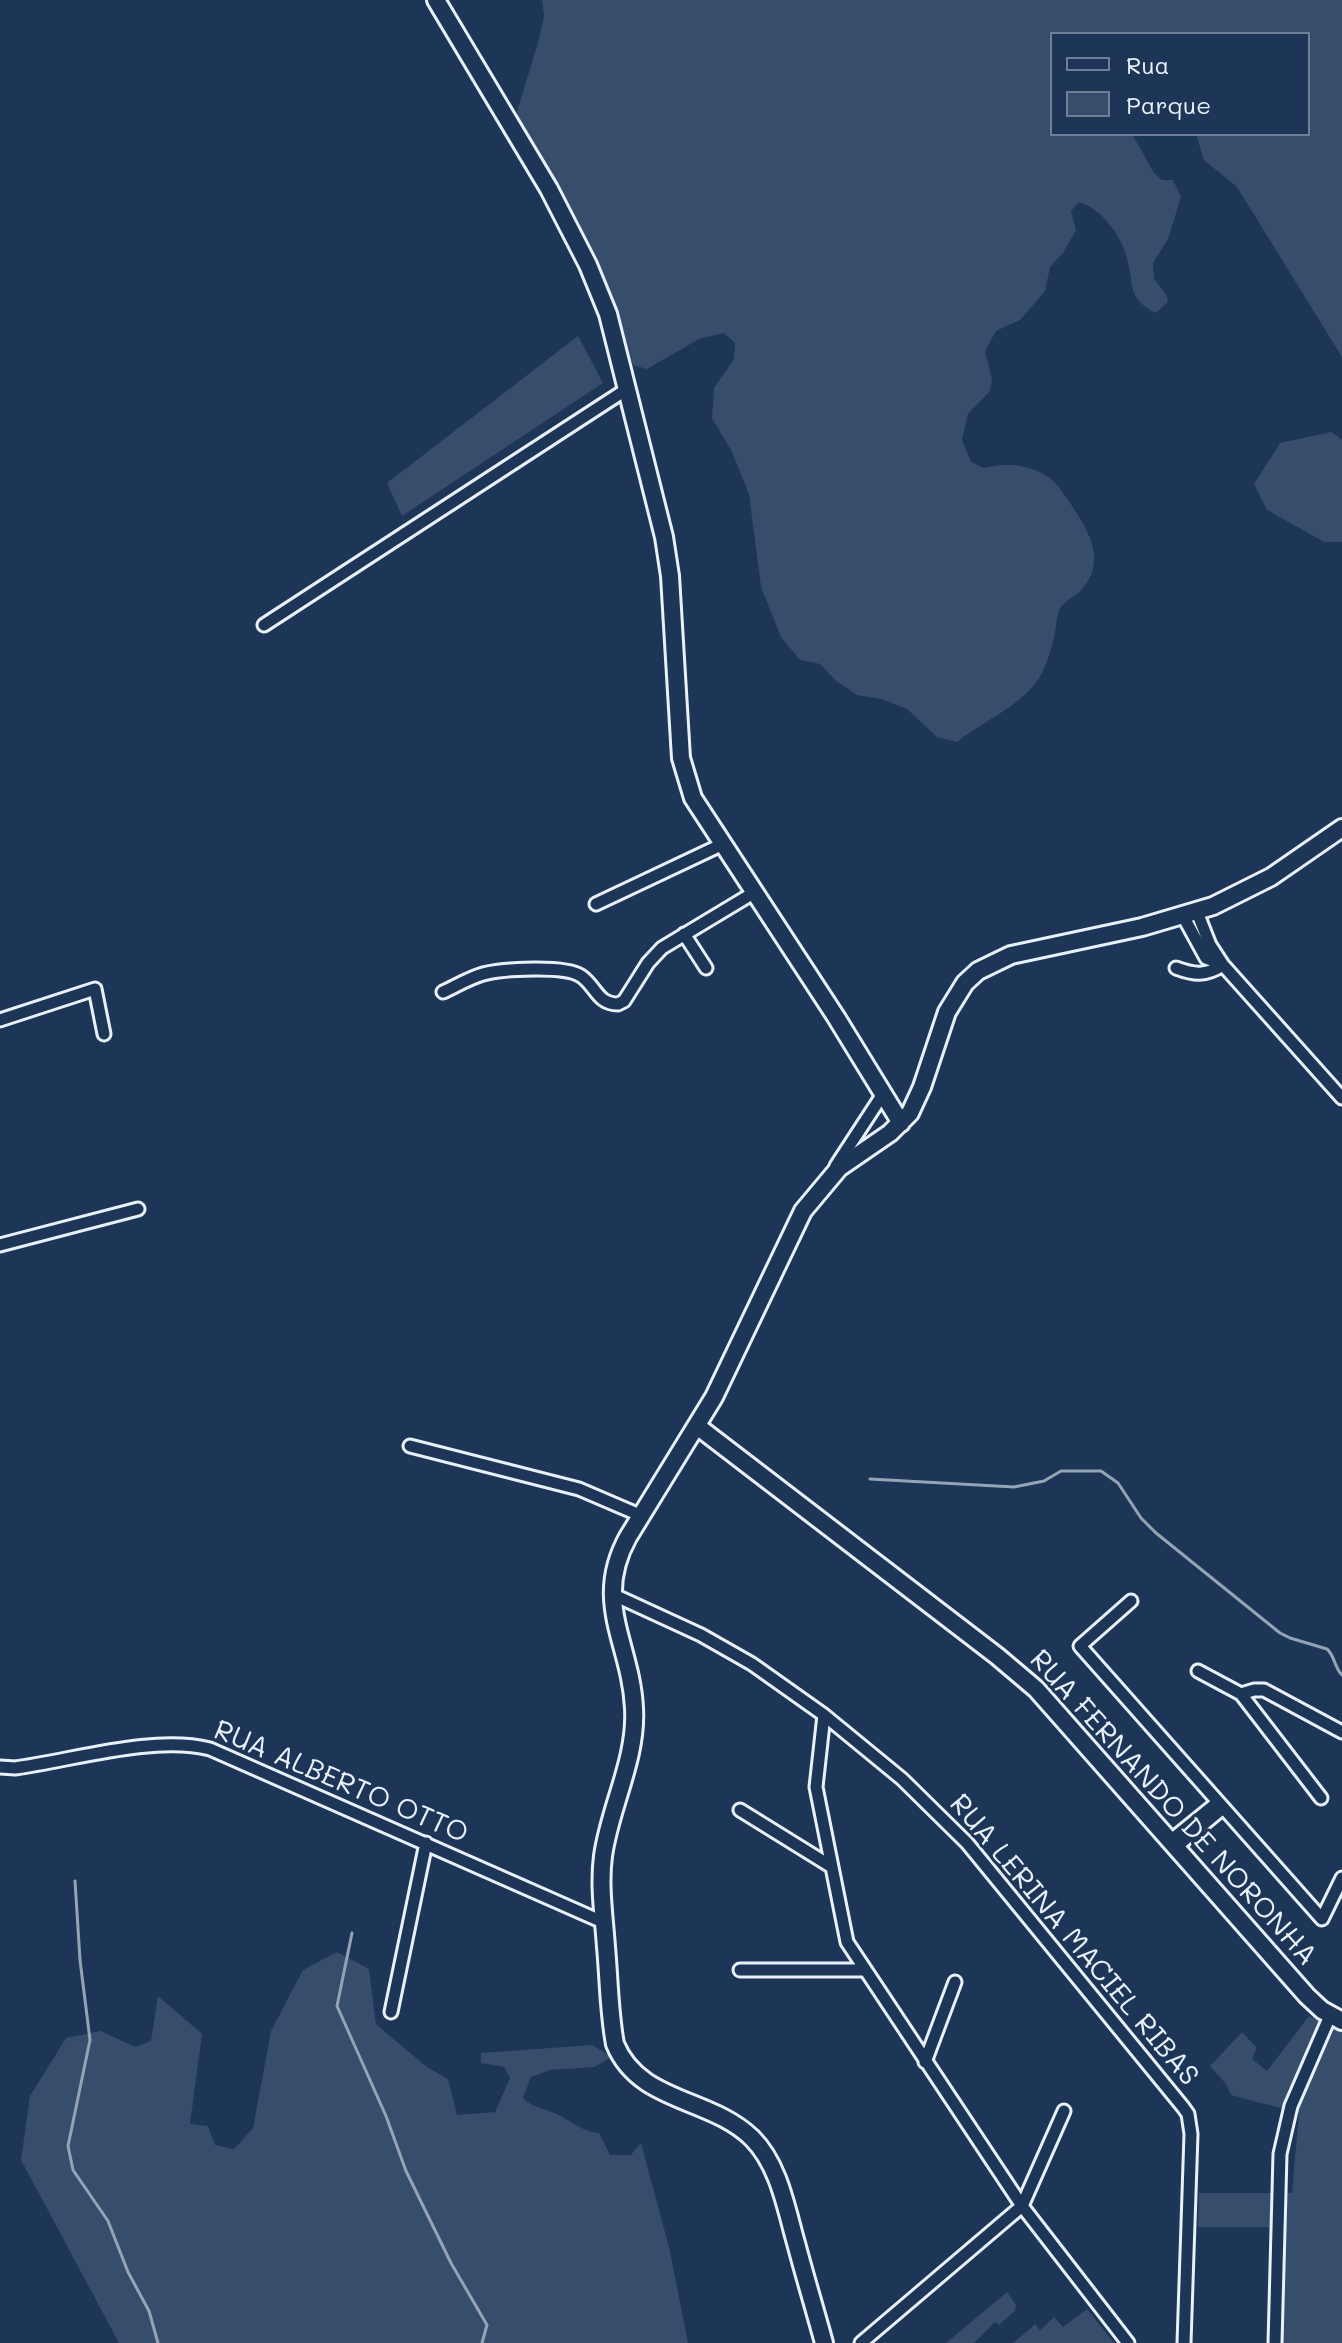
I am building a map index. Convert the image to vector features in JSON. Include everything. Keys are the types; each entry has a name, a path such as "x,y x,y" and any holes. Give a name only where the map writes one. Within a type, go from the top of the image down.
{"main road":[{"path":"436,0 535,164 582,252 608,314 668,556 680,747 684,774 693,798 901,1123"},
{"path":"824,2343 784,2202 763,2151 729,2121 646,2084 636,2076 620,2057 612,2030 603,1856 634,1724 633,1698 612,1594 617,1560 732,1362 797,1222 827,1180 901,1123 918,1099 947,1012 965,983 978,971 1011,955 1190,914 1229,899 1271,877 1342,828"},
{"name":"RUA FERNANDO DE NORONHA","path":"697,1426 1018,1673 1054,1707 1307,1996 1336,2019"}],"street":[{"path":"264,625 627,389"},
{"path":"596,904 723,844"},
{"path":"443,992 489,973 559,970 579,975 604,1002 618,1004 629,994 655,955 755,892"},
{"path":"1190,914 1206,958 1223,965 1342,1098"},
{"path":"684,934 706,968"},
{"path":"1176,968 1205,975 1223,965"},
{"path":"0,1020 95,989 104,1034"},
{"path":"827,1180 883,1094"},
{"path":"0,1245 138,1209"},
{"path":"410,1446 579,1489 642,1516"},
{"name":"RUA LERINA MACIEL RIBAS","path":"612,1594 728,1649 824,1715 902,1779 967,1843 1188,2114 1191,2134 1184,2343"},
{"path":"1131,1601 1080,1646 1322,1919 1342,1878"},
{"path":"1198,1671 1241,1694 1321,1798"},
{"path":"1241,1694 1264,1690 1342,1732"},
{"path":"824,1715 816,1787 847,1942 1022,2206 1128,2343"},
{"name":"RUA ALBERTO OTTO","path":"0,1767 15,1768 155,1746 194,1745 227,1755 605,1923"},
{"path":"1173,1844 1220,1805"},
{"path":"740,1810 832,1867"},
{"path":"391,2012 426,1843"},
{"path":"740,1970 863,1970"},
{"path":"925,2062 955,1982"},
{"path":"1275,2343 1280,2154 1291,2106 1336,2019"},
{"path":"861,2343 1022,2206 1064,2111"}],"green space":[{"path":"542,0 1342,0 1342,357 1237,187 1204,160 1197,136 1310,136 1310,32 1050,32 1050,136 1133,136 1154,173 1162,180 1173,180 1181,197 1168,239 1153,263 1154,279 1166,294 1168,302 1156,313 1136,298 1128,262 1116,234 1103,217 1079,202 1071,211 1076,230 1063,253 1050,267 1045,291 1020,320 996,331 985,351 992,379 990,391 968,414 962,440 971,462 984,468 1005,465 1026,467 1054,482 1090,537 1094,563 1083,588 1060,608 1049,656 1042,673 1026,694 957,742 937,737 907,709 881,699 857,695 836,681 820,664 800,660 781,637 761,587 749,494 731,450 712,418 714,388 734,359 735,343 724,333 699,339 647,369 633,365 605,285 521,131 517,112 544,16"},
{"path":"578,336 603,383 402,516 387,483"},
{"path":"1331,432 1342,440 1342,542 1324,542 1267,510 1254,484 1280,443"},
{"path":"337,1952 369,1969 376,2024 427,2067 448,2079 457,2115 495,2112 510,2078 504,2067 481,2063 481,2053 592,2045 612,2057 594,2067 550,2070 531,2077 523,2098 580,2127 599,2133 610,2155 631,2155 641,2143 669,2247 688,2343 119,2343 21,2160 30,2096 66,2038 101,2031 135,2047 151,2041 158,1996 202,2034 190,2124 208,2126 215,2145 234,2149 253,2128 271,2031 303,1970"},
{"path":"1309,2016 1342,2031 1342,2343 1281,2343 1283,2227 1198,2227 1199,2193 1292,2193 1299,2113 1231,2095 1226,2084 1210,2066 1242,2032 1257,2048 1252,2059 1267,2071"},
{"path":"1007,2292 1016,2305 1015,2311 999,2325 995,2322 974,2343 946,2343"},
{"path":"1087,2309 1114,2343 1013,2343 1035,2324 1040,2330 1054,2317 1063,2327"}],"waterway":[{"path":"870,1479 1014,1487 1044,1481 1061,1471 1101,1471 1118,1483 1141,1518 1156,1533 1280,1633 1327,1649 1342,1675"},
{"path":"75,1881 80,1960 90,2040 68,2146 73,2170 108,2221 128,2272 149,2311 158,2343"},
{"path":"352,1933 337,2006 386,2116 406,2171 451,2263 487,2325 482,2343"}]}
